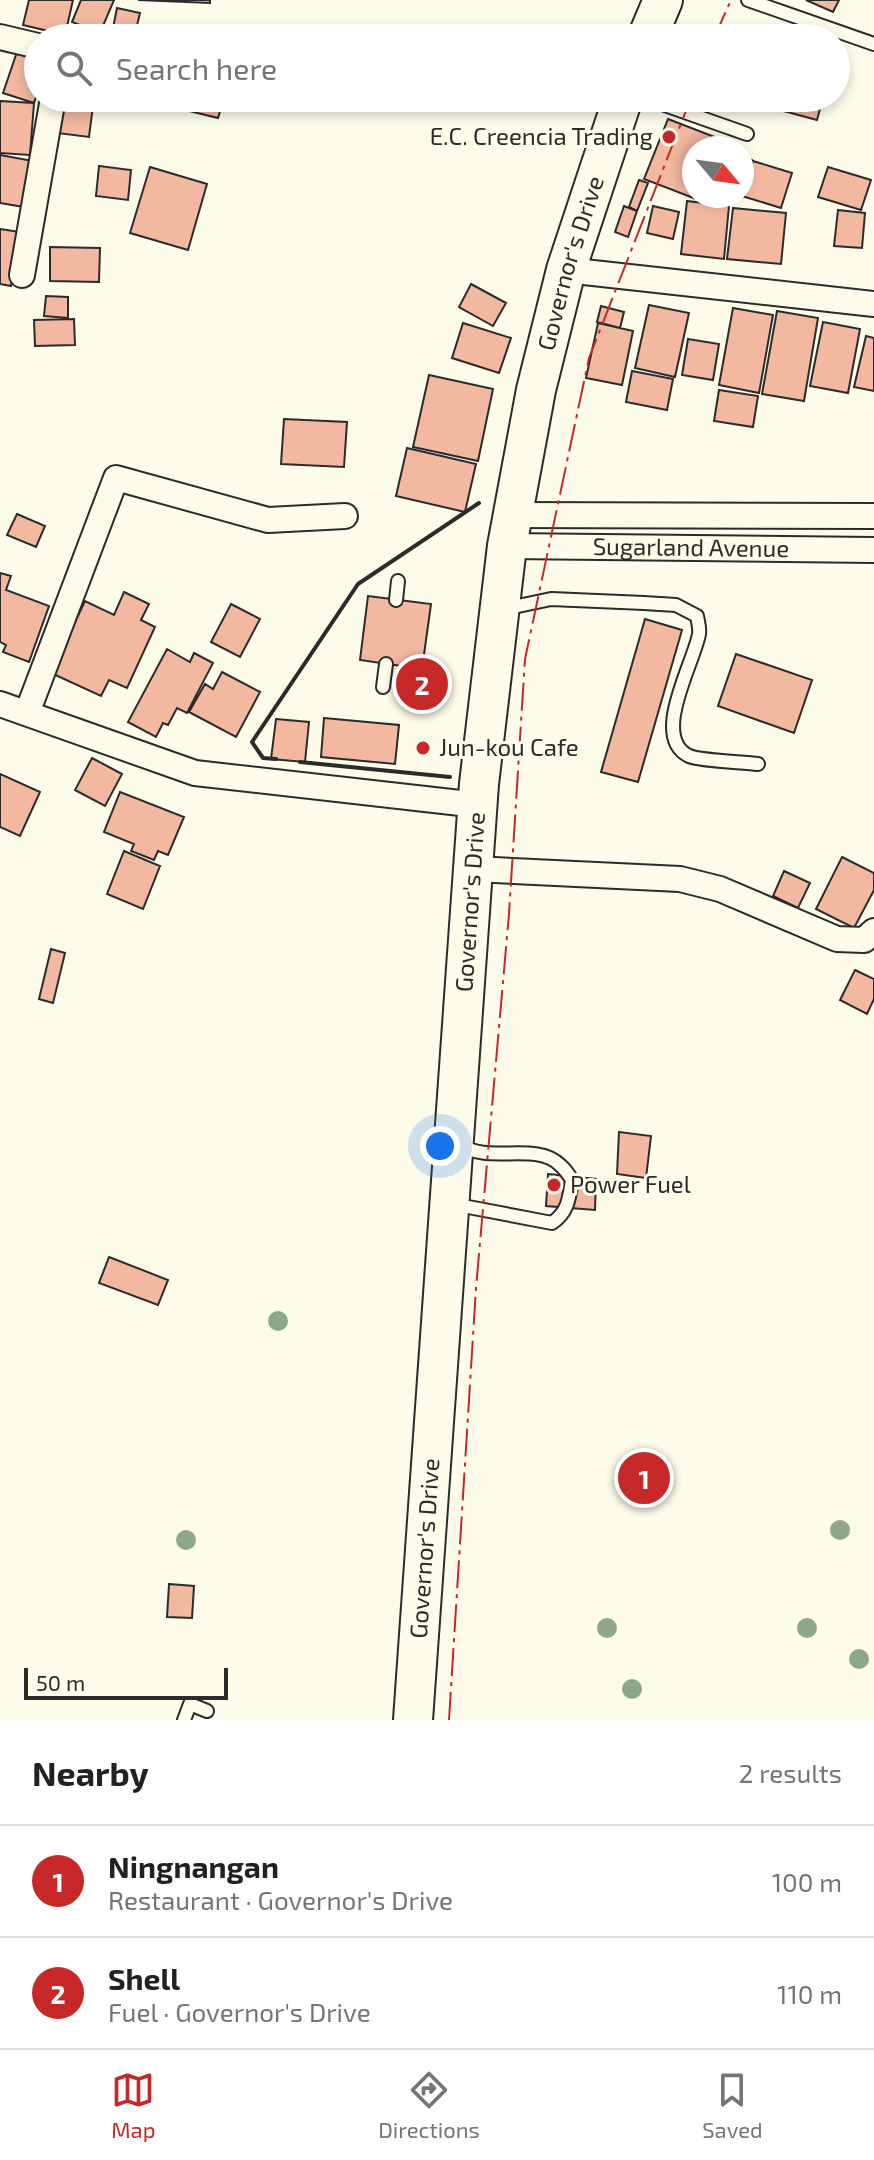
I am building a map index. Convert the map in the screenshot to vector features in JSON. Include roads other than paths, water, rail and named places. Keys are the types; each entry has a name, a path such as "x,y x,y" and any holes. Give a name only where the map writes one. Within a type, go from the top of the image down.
{"main road":[{"path":"653,24 663,0"},
{"name":"Governor's Drive","path":"413,1720 478,805 509,531 536,390 566,270 618,112"}],"street":[{"path":"0,37 24,43"},
{"path":"22,275 51,112"},
{"path":"566,270 874,304"},
{"path":"27,713 116,478 268,520 345,516"},
{"name":"Sugarland Avenue","path":"509,531 614,530 874,516"},
{"name":"Sugarland Avenue","path":"614,530 874,550"},
{"path":"0,704 195,773 478,805"},
{"path":"473,869 680,879 720,889 837,939 864,940 874,931"}],"lane":[{"path":"748,0 817,24"},
{"path":"850,36 874,44"},
{"path":"685,112 747,134"},
{"path":"396,600 398,581"},
{"path":"499,610 551,599 676,605 697,616 700,631 676,703 671,730 678,746 689,756 758,764"},
{"path":"383,687 386,664"},
{"path":"449,1210 463,1206 552,1223 562,1216 568,1206 572,1180 559,1163 550,1158 528,1154 472,1153 460,1144 455,1125"},
{"path":"184,1720 190,1704 207,1711"}],"place":[{"name":"E.C. Creencia Trading","path":"669,137"},
{"name":"Shell","path":"422,684"},
{"name":"Jun-kou Cafe","path":"423,748"},
{"name":"Power Fuel","path":"554,1185"},
{"name":"Ningnangan","path":"644,1478"}]}
